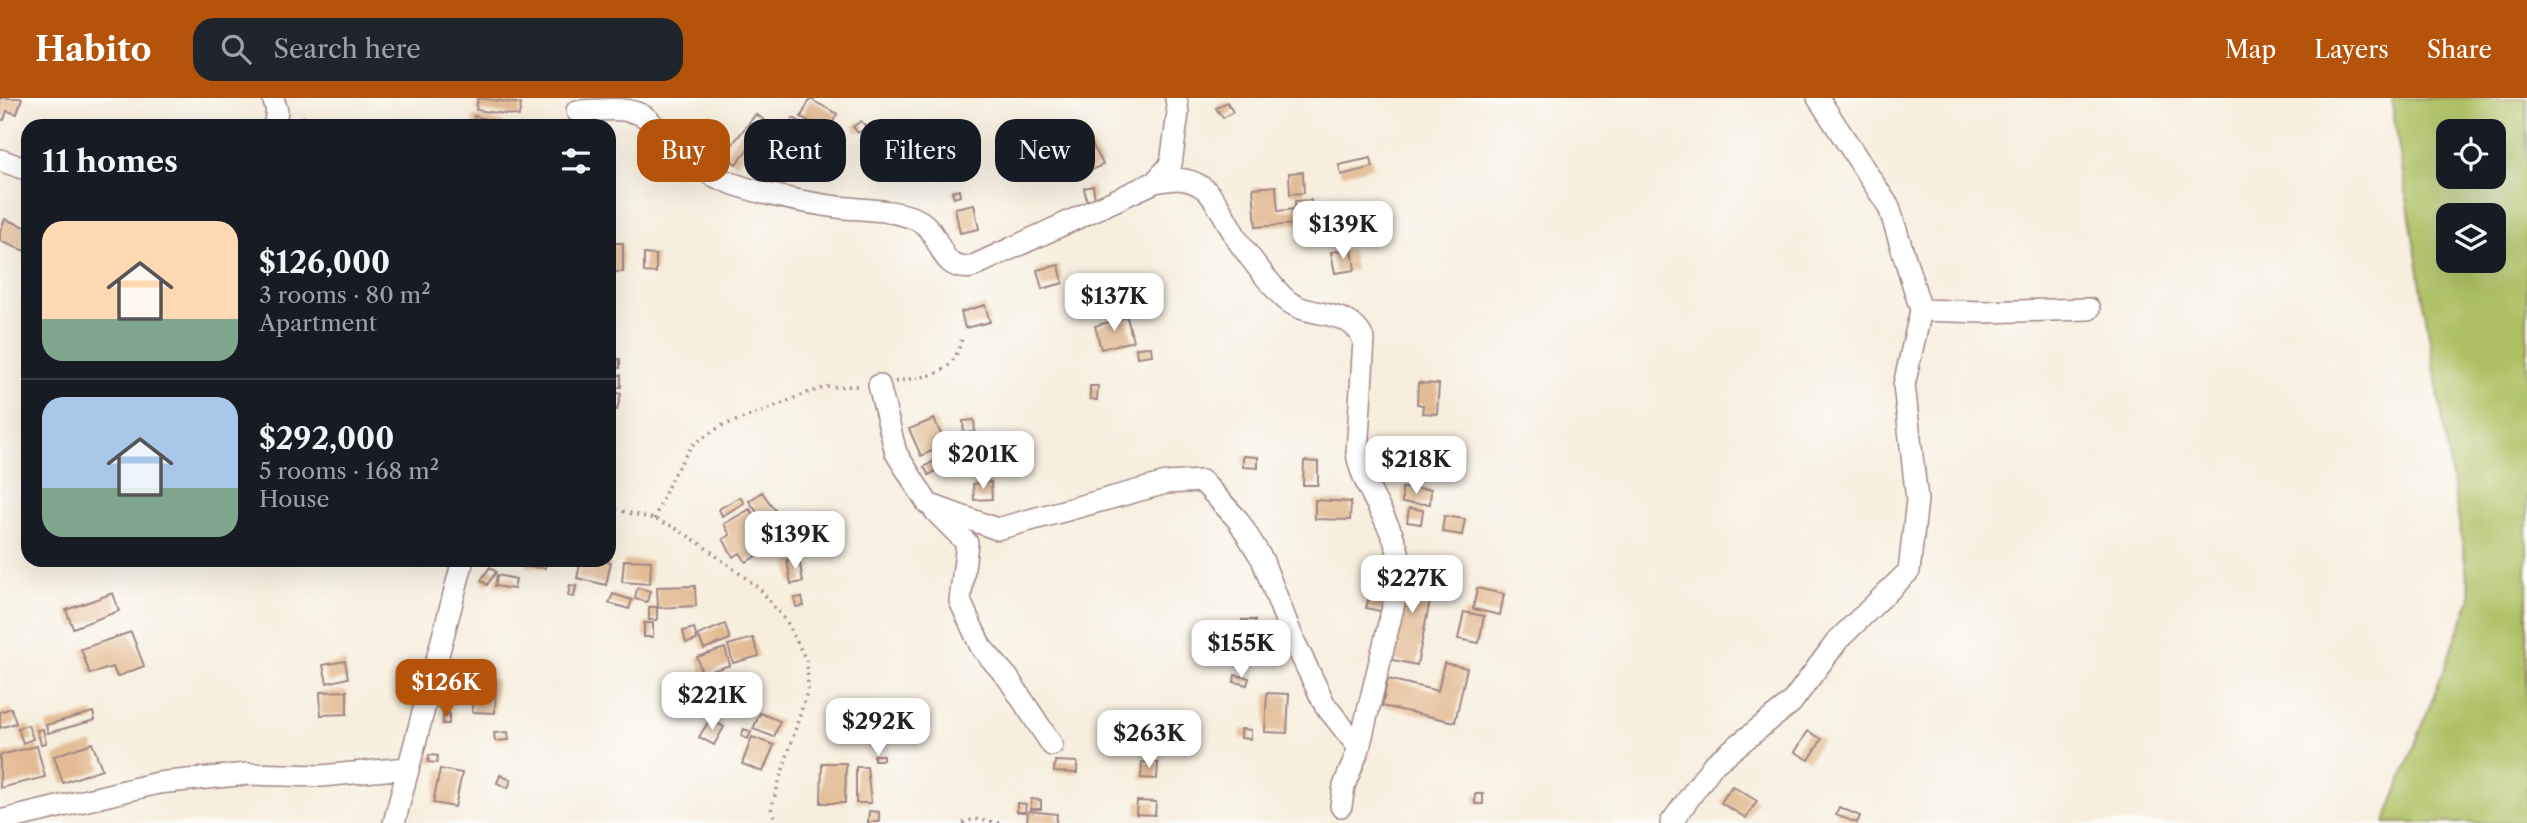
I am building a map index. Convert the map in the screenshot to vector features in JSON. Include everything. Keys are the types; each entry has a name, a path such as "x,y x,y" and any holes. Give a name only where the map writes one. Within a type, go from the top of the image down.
{"street":[{"path":"273,98 277,111 275,119"},
{"path":"1155,182 1171,164 1178,113 1176,98"},
{"path":"1671,823 1713,765 1791,703 1838,640 1909,571 1917,500 1904,385 1921,310 1889,207 1818,98"},
{"path":"577,112 625,110 645,116 705,172 747,188 833,206 909,216 923,222 932,231 949,264 958,268 971,267 1155,182 1171,178 1188,180 1205,188 1241,244 1283,297 1297,308 1349,320 1359,329 1364,340 1357,453 1359,468 1401,557 1401,574 1359,748 1344,786 1341,806"},
{"path":"0,160 21,168"},
{"path":"1921,310 1984,312 2090,309"},
{"path":"880,385 896,453 928,504 967,543 960,601 981,647 1008,678 1052,745"},
{"path":"928,504 997,529 1166,483 1202,481 1238,520 1262,559 1293,639 1325,705 1359,748"},
{"path":"394,823 461,567"},
{"path":"0,821 158,783 247,774 321,776 407,768"}],"path":[{"path":"654,519 673,475 692,445 721,426 827,387 880,385 940,372 949,367 957,356 962,338"},
{"path":"616,510 674,527 699,543 758,588 788,624 807,662 807,689 771,808 777,823"},
{"path":"963,823 974,819 1000,823"}],"green space":[{"path":"2391,98 2527,98 2527,823 2385,823 2471,598"}],"building":[{"path":"0,98 22,98 17,114 7,111 4,120 0,119"},
{"path":"478,98 521,104 519,116 476,110"},
{"path":"810,99 837,114 834,119 801,117"},
{"path":"1227,102 1233,112 1223,118 1216,108"},
{"path":"860,122 858,133 853,127"},
{"path":"744,129 744,154 736,164 730,160 730,147"},
{"path":"1095,149 1103,164 1095,168"},
{"path":"1371,158 1373,167 1341,175 1339,165"},
{"path":"1303,172 1304,193 1290,194 1289,173"},
{"path":"1093,186 1095,199 1087,201 1084,188"},
{"path":"1276,186 1278,211 1295,209 1295,201 1311,200 1312,223 1256,227 1253,188"},
{"path":"959,190 960,196 954,198 952,191"},
{"path":"974,204 979,229 960,233 955,208"},
{"path":"5,219 21,225 21,249 0,241 0,231"},
{"path":"616,243 623,243 623,272 616,272"},
{"path":"1352,249 1355,270 1335,273 1331,252"},
{"path":"644,254 656,255 656,273 644,272"},
{"path":"1059,265 1063,283 1042,289 1037,270"},
{"path":"985,305 990,322 965,328 961,312"},
{"path":"1127,317 1133,341 1101,349 1095,326"},
{"path":"1151,347 1152,355 1137,357 1136,348"},
{"path":"616,359 620,359 620,368 616,368"},
{"path":"616,375 621,375 621,387 616,387"},
{"path":"1418,383 1439,384 1437,414 1422,413 1423,405 1417,404"},
{"path":"1090,386 1098,386 1097,400 1090,399"},
{"path":"616,393 621,394 616,410"},
{"path":"934,419 946,445 921,456 909,429"},
{"path":"974,420 975,432 964,433 963,421"},
{"path":"1409,451 1422,452 1421,471 1408,471"},
{"path":"1386,453 1399,454 1398,466 1385,464"},
{"path":"944,455 948,463 929,475 924,467"},
{"path":"1243,456 1258,457 1258,468 1243,467"},
{"path":"1304,461 1318,462 1318,485 1303,485"},
{"path":"991,482 992,499 974,500 973,484"},
{"path":"1402,488 1431,489 1430,504 1402,503"},
{"path":"762,492 782,520 769,529 749,501"},
{"path":"740,497 744,503 722,516 719,509"},
{"path":"1315,500 1351,502 1350,520 1315,519"},
{"path":"1409,508 1423,510 1421,524 1407,522"},
{"path":"750,509 771,548 746,562 740,553 733,557 723,539 730,535 724,524"},
{"path":"1444,516 1465,519 1462,535 1442,532"},
{"path":"799,558 803,582 791,584 787,560"},
{"path":"624,560 651,561 650,584 622,582"},
{"path":"1408,565 1436,571 1417,665 1388,659"},
{"path":"490,567 496,572 487,585 481,580"},
{"path":"579,567 610,567 606,585 577,578"},
{"path":"497,575 516,579 514,589 495,586"},
{"path":"570,585 576,586 574,597 568,596"},
{"path":"695,586 696,606 658,608 657,587"},
{"path":"637,588 650,591 647,602 635,599"},
{"path":"1477,588 1504,594 1500,615 1473,609"},
{"path":"113,593 119,611 73,628 66,610"},
{"path":"613,594 632,600 629,609 609,603"},
{"path":"1370,594 1388,598 1385,612 1366,608"},
{"path":"802,597 804,606 796,607 794,598"},
{"path":"649,607 657,607 657,620 649,620"},
{"path":"1464,612 1484,616 1479,643 1458,639"},
{"path":"1242,620 1255,620 1255,626 1242,626"},
{"path":"644,623 653,623 653,637 644,637"},
{"path":"725,624 730,639 704,649 698,635"},
{"path":"694,628 697,640 686,643 683,631"},
{"path":"131,632 144,666 117,677 113,667 90,674 81,649"},
{"path":"753,638 759,656 733,663 728,645"},
{"path":"725,648 730,665 702,674 697,657"},
{"path":"1254,653 1267,653 1267,663 1254,662"},
{"path":"345,661 348,678 327,683 323,665"},
{"path":"1444,663 1467,668 1455,722 1382,706 1388,679 1438,691"},
{"path":"447,672 459,672 458,685 447,685"},
{"path":"1235,675 1249,678 1247,685 1234,682"},
{"path":"473,678 496,679 495,713 472,712"},
{"path":"347,691 347,714 321,715 320,692"},
{"path":"1267,693 1289,694 1287,733 1265,732"},
{"path":"11,708 16,723 0,728 0,712"},
{"path":"93,712 95,720 48,733 46,725"},
{"path":"443,713 449,713 449,724 443,724"},
{"path":"760,713 780,721 774,737 753,729"},
{"path":"710,719 724,727 714,745 699,737"},
{"path":"28,725 33,739 23,743 18,728"},
{"path":"43,729 46,743 41,744 37,730"},
{"path":"744,729 751,732 748,739 741,736"},
{"path":"1241,729 1251,730 1251,739 1241,738"},
{"path":"1808,731 1822,739 1809,760 1795,752"},
{"path":"508,732 509,740 495,741 494,733"},
{"path":"752,737 774,745 763,772 742,764"},
{"path":"92,743 102,769 63,783 54,756"},
{"path":"37,746 45,777 0,788 0,755"},
{"path":"429,755 438,756 437,763 428,762"},
{"path":"874,755 883,755 883,760 874,760"},
{"path":"1055,761 1077,762 1077,773 1054,772"},
{"path":"1142,762 1158,763 1157,779 1141,778"},
{"path":"822,763 846,763 845,803 821,803"},
{"path":"856,767 867,767 871,803 856,803"},
{"path":"440,769 462,773 455,807 433,803"},
{"path":"500,775 511,780 508,788 497,783"},
{"path":"1732,786 1757,801 1746,818 1721,803"},
{"path":"1475,794 1483,794 1483,804 1475,804"},
{"path":"1031,799 1041,800 1041,809 1031,809"},
{"path":"1137,801 1156,802 1155,815 1136,814"},
{"path":"1017,803 1026,804 1025,812 1017,812"},
{"path":"1839,807 1860,816 1857,823 1836,815"},
{"path":"869,811 879,812 879,822 868,822"},
{"path":"1028,811 1057,814 1056,823 1027,823"}]}
